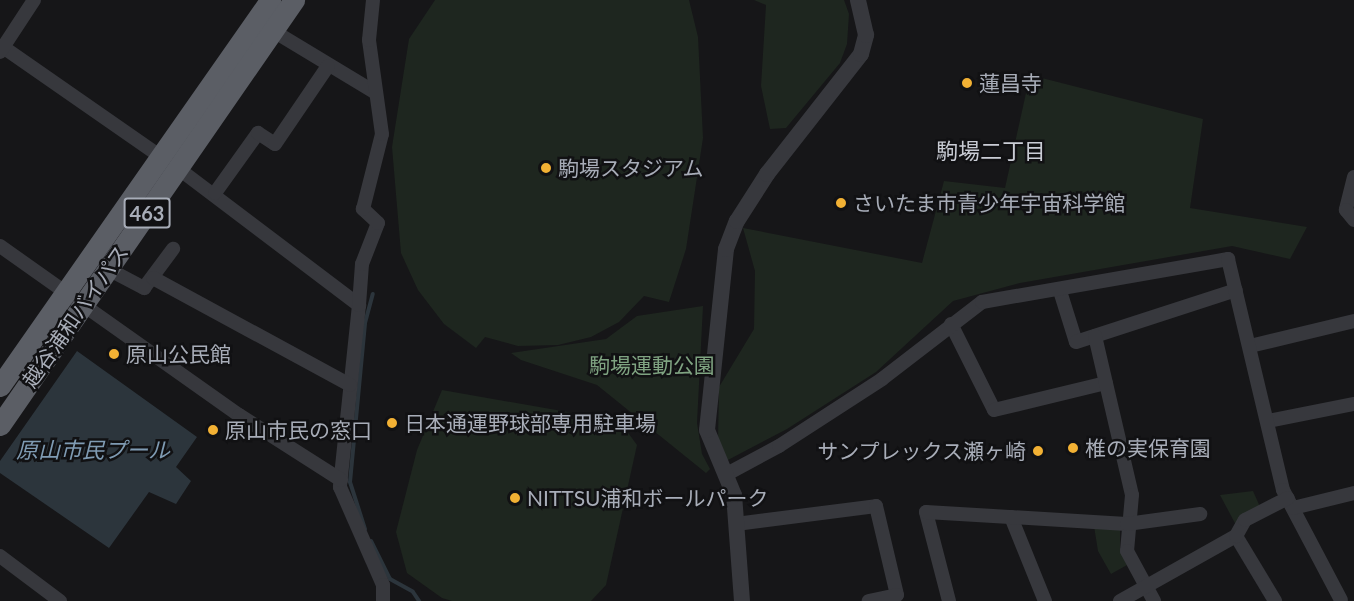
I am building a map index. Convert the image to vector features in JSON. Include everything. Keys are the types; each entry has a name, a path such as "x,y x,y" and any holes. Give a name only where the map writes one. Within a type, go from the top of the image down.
{"highway":[{"name":"越谷浦和バイパス","path":"0,425 108,269 270,0"},
{"name":"越谷浦和バイパス","path":"0,387 66,292 275,32 294,0"}],"street":[{"path":"34,0 2,49 215,193 359,304"},
{"path":"373,0 369,40 382,134 363,209 378,223 362,264 340,487 383,585 383,601"},
{"path":"742,601 734,495 707,430 726,249 756,190 861,54 866,35 858,0"},
{"path":"275,32 376,93"},
{"path":"215,193 258,134 275,144 328,66"},
{"path":"1354,177 1346,210 1354,220"},
{"path":"0,246 240,415 341,480"},
{"path":"108,269 144,288 173,249"},
{"path":"725,475 779,446 882,379 982,302 1060,291 1228,259 1290,503 1345,599"},
{"path":"153,278 350,385"},
{"path":"1060,291 1076,342 1236,290"},
{"path":"1250,346 1354,321"},
{"path":"951,324 994,410 1106,383"},
{"path":"1095,336 1132,495 1127,524 1127,551 1154,601"},
{"path":"1268,421 1354,404"},
{"path":"1120,601 1236,536 1245,520 1290,503 1354,493"},
{"path":"736,524 876,506 897,595 869,601"},
{"path":"949,601 926,512 1127,524 1200,514"},
{"path":"1011,516 1046,601"},
{"path":"1236,536 1275,601"},
{"path":"0,556 60,601"}],"green space":[{"name":"駒場スタジアム","path":"435,0 689,0 698,37 703,138 686,249 669,302 644,296 619,322 591,337 558,345 518,346 485,337 476,348 444,324 418,290 401,253 392,147 409,39"},
{"path":"754,0 844,0 849,14 847,44 840,63 786,128 770,129 761,86 766,5"},
{"path":"1030,75 1203,119 1190,208 1307,227 1290,259 1232,246 1020,283 953,301 876,372 787,429 726,461 718,441 719,387 754,329 755,271 743,228 922,263 944,181 1005,188"},
{"name":"駒場運動公園","path":"703,306 697,423 702,454 710,469 706,473 597,385 521,360 511,353 606,339 637,316"},
{"name":"NITTSU浦和ボールパーク","path":"442,390 596,417 626,430 637,445 606,585 591,601 452,601 442,598 407,573 396,532 417,450"},
{"path":"1253,491 1261,509 1237,527 1220,495"},
{"path":"1094,526 1120,528 1120,551 1127,565 1111,574 1098,551"}],"water":[{"name":"原山市民プール","path":"77,351 197,437 176,467 191,481 176,504 149,492 109,548 0,473 0,461"}],"waterway":[{"path":"365,529 350,482 365,323 373,294"},
{"path":"371,541 390,579 413,592 419,601"}],"place":[{"name":"蓮昌寺","path":"967,83"},
{"name":"駒場スタジアム","path":"546,168"},
{"name":"さいたま市青少年宇宙科学館","path":"841,203"},
{"name":"原山公民館","path":"114,354"},
{"name":"日本通運野球部専用駐車場","path":"392,423"},
{"name":"原山市民の窓口","path":"213,430"},
{"name":"椎の実保育園","path":"1073,448"},
{"name":"サンプレックス瀬ヶ崎","path":"1038,451"},
{"name":"NITTSU浦和ボールパーク","path":"515,498"}],"district":[{"name":"駒場二丁目","path":"991,151"}]}
